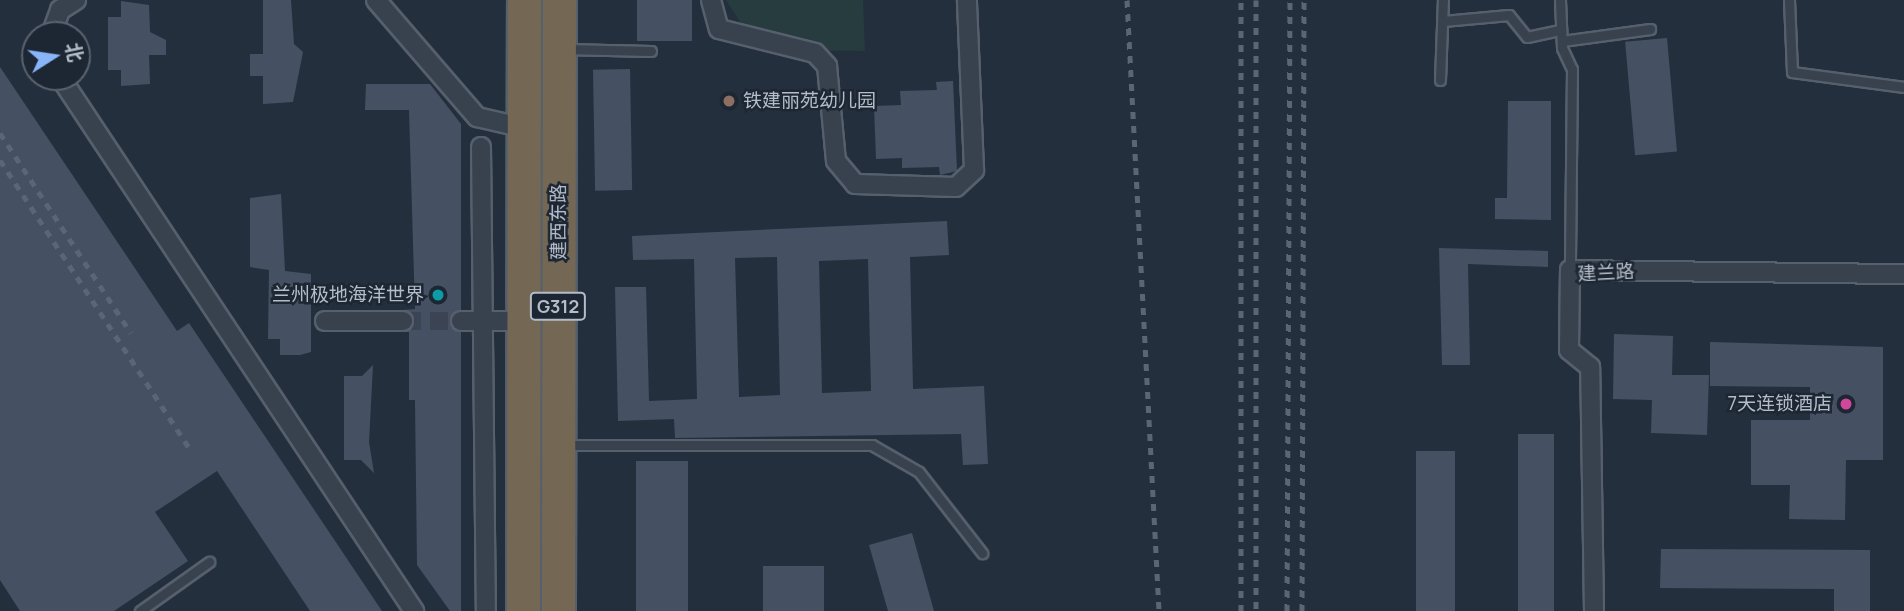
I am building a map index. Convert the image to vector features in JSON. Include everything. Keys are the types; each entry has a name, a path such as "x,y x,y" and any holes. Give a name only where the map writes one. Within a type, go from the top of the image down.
{"highway":[{"name":"建西东路","path":"523,0 523,611"},
{"name":"建西东路","path":"558,611 555,445 559,0"}],"street":[{"path":"56,21 60,10 76,0"},
{"path":"376,0 477,117 525,128"},
{"path":"711,0 719,29 815,53 827,66 835,161 855,184 956,187 974,170 967,0"},
{"path":"69,91 414,611"},
{"path":"481,147 486,611"},
{"name":"建兰路","path":"1594,611 1590,367 1569,350 1570,270 1904,275"},
{"path":"325,321 403,321"},
{"path":"461,321 524,321"}],"lane":[{"path":"1440,80 1443,0"},
{"path":"1560,0 1562,41 1572,69 1570,270"},
{"path":"1789,0 1792,72 1904,87"},
{"path":"1443,21 1509,15 1527,37 1561,30"},
{"path":"1562,41 1650,29"},
{"path":"559,48 651,51"},
{"path":"555,445 872,445 919,472 982,553"},
{"path":"140,611 209,562"}],"green space":[{"path":"726,0 863,0 865,51 758,50"}],"building":[{"path":"263,0 291,0 294,44 303,52 293,102 263,104 263,76 250,76 250,54 263,54"},
{"path":"637,0 692,0 692,41 637,41"},
{"path":"121,1 149,5 150,32 166,40 166,55 149,55 150,84 121,86 121,70 108,70 108,17 121,17"},
{"path":"1667,38 1677,152 1635,155 1625,42"},
{"path":"0,67 177,331 189,323 382,611 310,611 217,471 155,512 188,561 114,611 20,611 0,580"},
{"path":"630,69 632,190 595,191 593,70"},
{"path":"953,81 957,171 940,175 939,167 902,168 902,158 876,159 874,106 901,105 900,91 937,90 936,82"},
{"path":"366,84 430,84 461,124 461,310 450,320 461,332 461,611 450,611 417,565 415,400 409,400 409,332 404,332 414,320 403,310 415,309 409,110 365,110"},
{"path":"1508,101 1551,101 1551,220 1495,219 1495,198 1507,198"},
{"path":"281,194 285,271 311,274 311,352 300,355 280,355 280,339 268,339 269,270 250,267 250,198"},
{"path":"947,221 949,255 910,257 913,389 984,386 988,464 963,465 961,434 675,438 674,419 618,421 615,287 646,287 649,401 697,399 694,259 633,260 632,236","holes":["777,257 780,395 739,397 735,258","868,259 871,391 822,393 819,261"]},
{"path":"1439,248 1548,251 1548,267 1468,264 1470,365 1442,365"},
{"path":"1614,334 1673,336 1672,375 1709,375 1707,435 1651,433 1652,400 1613,399"},
{"name":"7天连锁酒店","path":"1710,342 1883,347 1883,460 1846,460 1845,520 1789,519 1790,485 1751,485 1751,420 1810,420 1810,387 1710,386"},
{"path":"373,365 369,442 374,473 361,460 344,460 344,376 362,376"},
{"path":"1518,434 1554,434 1554,611 1518,611"},
{"path":"1416,451 1455,451 1455,611 1416,611"},
{"path":"636,461 688,461 688,611 636,611"},
{"path":"912,533 934,611 888,611 869,545"},
{"path":"1661,549 1870,550 1870,611 1834,611 1834,589 1660,588"},
{"path":"763,566 824,566 824,611 763,611"}],"tunnel":[{"path":"403,321 461,321"}],"railway":[{"path":"1127,0 1159,611"},
{"path":"1241,0 1241,611"},
{"path":"1256,0 1256,611"},
{"path":"1287,611 1290,0"},
{"path":"1302,611 1304,0"},
{"path":"0,133 131,333"},
{"path":"0,160 192,452"}],"place":[{"name":"铁建丽苑幼儿园","path":"729,101"},
{"name":"兰州极地海洋世界","path":"438,295"},
{"name":"7天连锁酒店","path":"1846,404"}]}
